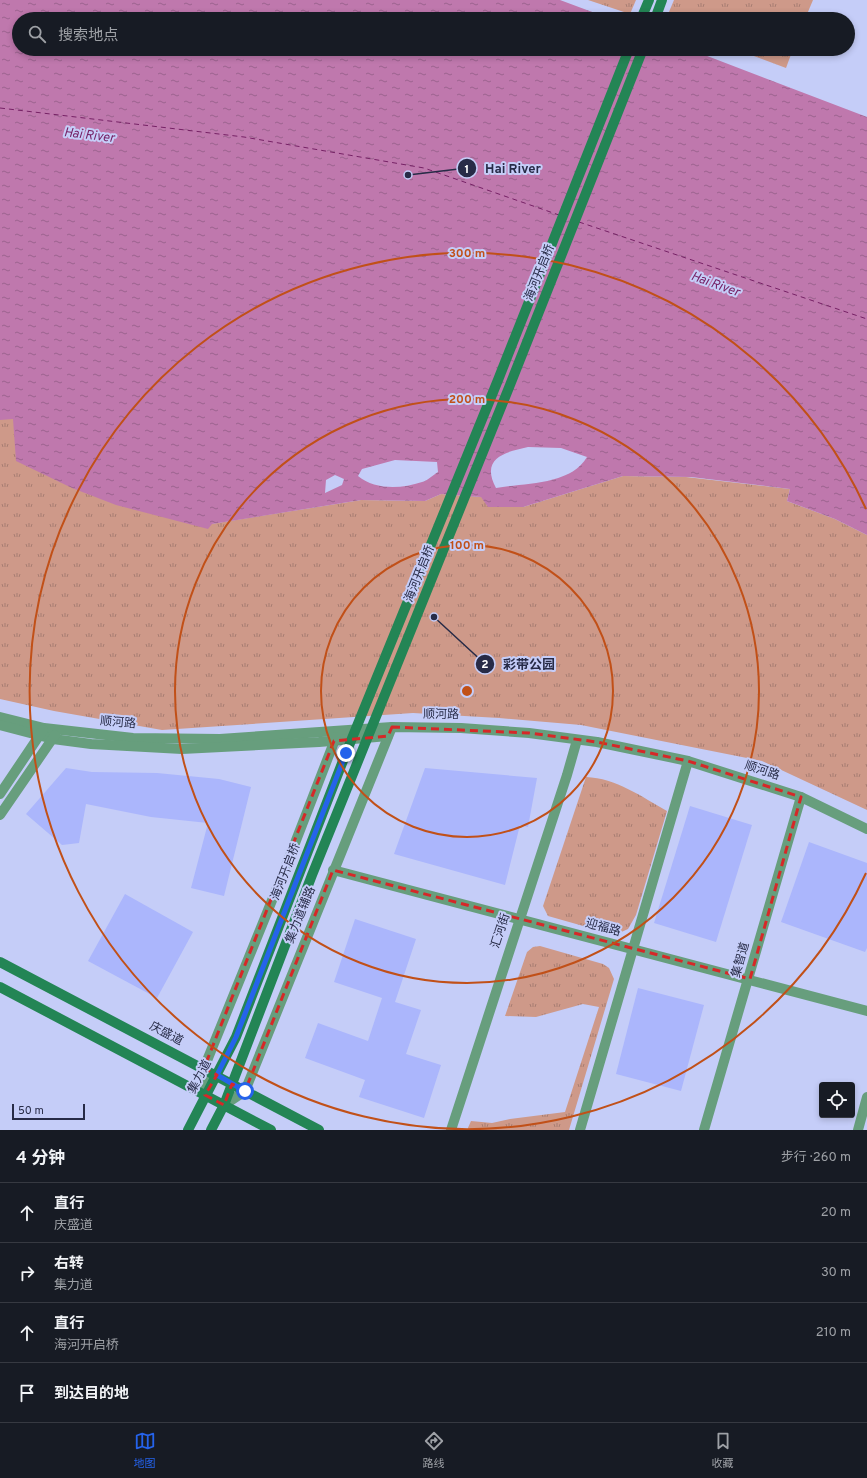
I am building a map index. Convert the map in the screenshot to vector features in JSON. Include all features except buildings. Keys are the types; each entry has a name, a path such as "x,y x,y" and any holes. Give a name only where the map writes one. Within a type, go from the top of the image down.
{"main road":[{"path":"644,12 648,0"},
{"path":"658,12 662,0"},
{"name":"海河开启桥","path":"236,1037 346,753 498,380 626,56"},
{"name":"海河开启桥","path":"232,1084 247,1041 640,56"},
{"name":"庆盛道","path":"0,962 204,1068 319,1130"},
{"path":"0,987 271,1130"},
{"name":"集力道","path":"188,1130 236,1037"},
{"path":"211,1130 224,1105 232,1084"}],"street":[{"name":"顺河路","path":"0,717 42,732 53,740 91,744 182,749 336,736 461,728 530,733 597,742 688,761 801,797 867,829"},
{"name":"顺河路","path":"0,725 42,732 58,730 134,738 220,739 336,736"},
{"path":"0,815 53,740 58,730"},
{"path":"0,794 42,732"},
{"name":"集力道辅路","path":"245,1091 390,732"},
{"path":"206,1095 204,1068 290,856 336,736"},
{"name":"汇河街","path":"451,1130 518,918 567,775 577,740"},
{"path":"580,1130 688,761"},
{"name":"集智道","path":"704,1130 750,979 801,797"},
{"name":"迎福路","path":"333,870 867,1011"},
{"path":"224,1105 245,1091"},
{"path":"858,1130 867,1097"}],"highlighted area":[{"path":"392,727 529,733 597,742 688,761 801,797 750,979 333,870 245,1091 232,1084 224,1105 205,1095 217,1075 204,1068 334,741 388,736"}],"green space":[{"path":"588,0 636,0 631,12 624,12"},
{"path":"674,0 813,0 808,12 669,12"},
{"path":"754,56 790,56 786,68"},
{"path":"0,393 208,528 211,524 361,500 425,501 441,494 481,497 523,507 623,476 686,477 790,489 787,501 835,519 867,535 867,810 762,761 581,725 413,713 162,730 54,711 0,699"},
{"path":"586,777 608,781 628,789 667,811 636,915 628,929 615,935 548,916 543,906"},
{"path":"540,946 603,964 609,968 614,979 569,1130 467,1130 471,1121 492,1123 510,1119 565,1112 599,1007 583,1004 536,1017 505,1016 527,952 533,947"}],"water":[{"path":"0,0 560,0 592,12 12,12 12,56 707,56 867,117 867,535 835,519 787,501 790,489 691,477 623,476 523,507 488,507 481,497 441,494 425,501 361,500 212,524 208,529 116,505 72,488 16,461 13,419 0,420","holes":["528,447 561,448 587,457 580,466 559,478 496,488 491,470 493,463 497,458 511,451","395,460 437,462 438,472 422,482 397,487 372,484 358,476 362,469","335,475 344,479 342,485 325,493 326,480"]}],"ferry route":[{"path":"0,108 244,137 424,168 559,215"},
{"path":"579,222 867,319"}],"place":[{"name":"Hai River","path":"408,175"},
{"name":"彩带公园","path":"434,617"}],"route":[{"path":"245,1091 217,1075 236,1037 346,753"}]}
